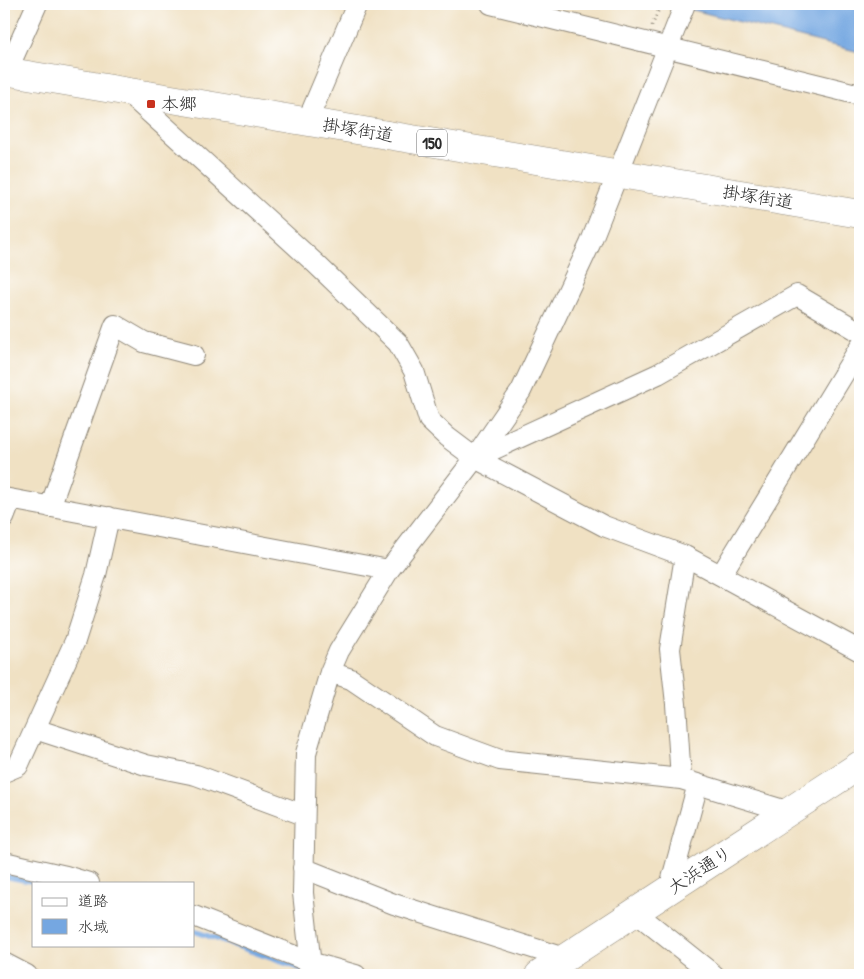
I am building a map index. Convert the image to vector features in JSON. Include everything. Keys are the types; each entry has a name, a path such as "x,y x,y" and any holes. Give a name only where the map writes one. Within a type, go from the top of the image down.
{"main road":[{"name":"掛塚街道","path":"5,74 127,92 860,214"},
{"name":"大浜通り","path":"539,975 790,812 860,764"}],"street":[{"path":"5,74 37,4"},
{"path":"307,122 358,4"},
{"path":"491,4 860,95"},
{"path":"311,969 303,893 306,753 330,672 339,651 389,570 475,458 521,391 590,244 684,4"},
{"path":"127,92 315,263 398,343 414,371 429,420 447,437 475,458 604,526 685,556 860,651"},
{"path":"475,458 658,374 797,295 860,332"},
{"path":"50,507 115,325 144,342 194,355"},
{"path":"721,574 860,348"},
{"path":"6,506 50,507 389,570"},
{"path":"4,772 18,766 75,641 96,575 108,517"},
{"path":"669,890 690,781 676,704 670,649 685,556"},
{"path":"330,672 351,679 435,736 500,760 690,781 790,812"},
{"path":"35,729 146,765 196,775 304,814"},
{"path":"4,862 86,882"},
{"path":"303,868 394,904 564,958"},
{"path":"635,912 714,975"},
{"path":"195,916 311,969 356,975"},
{"path":"4,963 26,975"}],"path":[{"path":"650,31 661,4"}],"water":[{"path":"669,4 860,4 860,52 859,52"}],"waterway":[{"path":"4,876 36,882"},
{"path":"195,931 305,970"}],"place":[{"name":"本郷","path":"151,104"}]}
